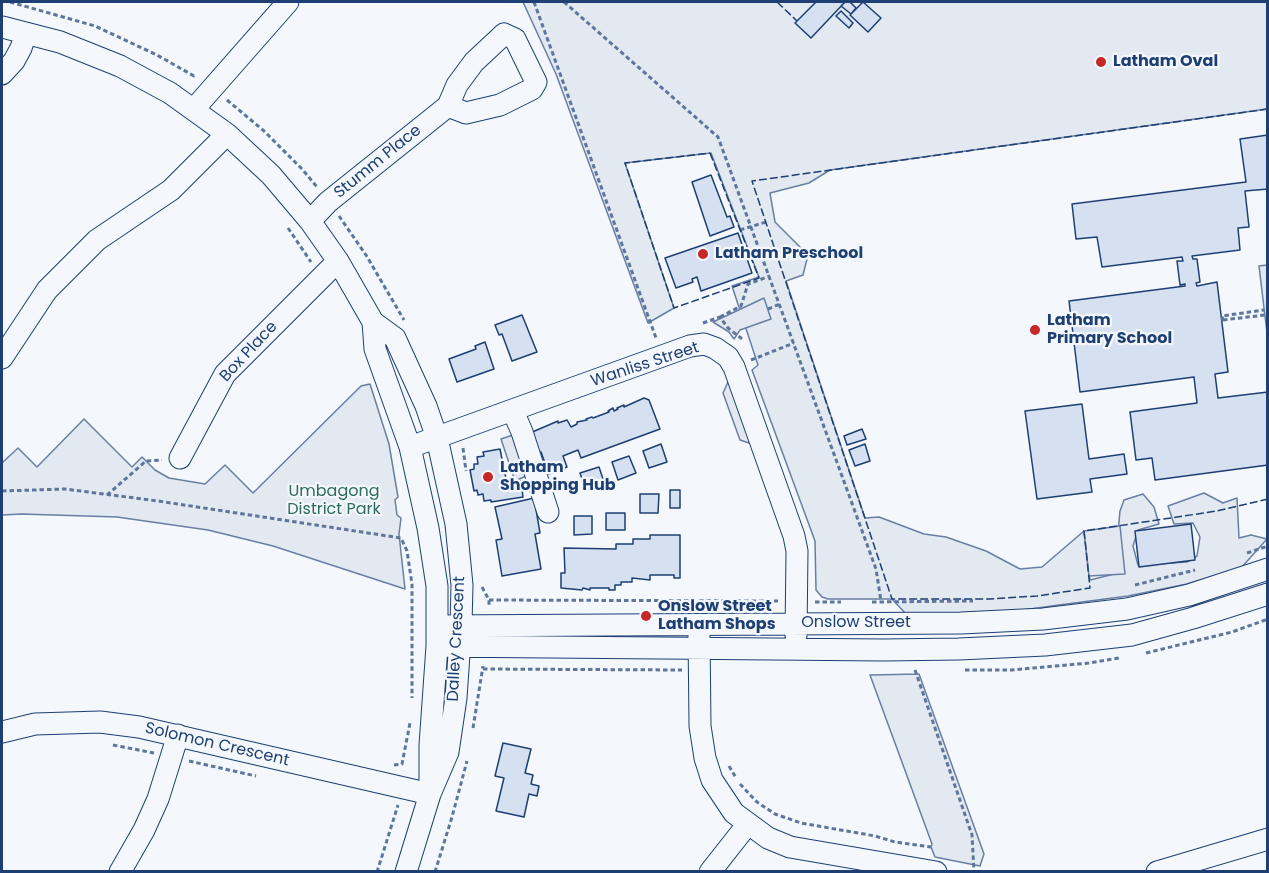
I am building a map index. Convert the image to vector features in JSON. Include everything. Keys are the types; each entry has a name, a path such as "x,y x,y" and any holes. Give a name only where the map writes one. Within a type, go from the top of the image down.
{"street":[{"path":"194,109 288,2"},
{"name":"Dalley Crescent","path":"2,27 85,51 120,66 170,93 227,134 271,175 310,221 338,261 373,322 395,338 426,406 437,438 456,524 462,585 456,698 448,752 430,794 406,872"},
{"path":"2,74 14,61 26,33"},
{"name":"Stumm Place","path":"310,221 328,202 448,106"},
{"path":"2,358 47,290 97,240 171,190 227,134"},
{"name":"Box Place","path":"180,458 225,374 338,261"},
{"name":"Dalley Crescent","path":"373,322 375,349 410,447 428,528 437,586 430,794"},
{"name":"Wanliss Street","path":"410,447 690,346 710,345 722,352 734,367 795,536 797,551 796,649"},
{"path":"513,411 548,512"},
{"name":"Onslow Street","path":"437,636 588,625 961,623 1043,619 1127,609 1190,595 1268,569"},
{"name":"Onslow Street","path":"461,636 587,647 959,649 1045,645 1132,635 1268,594"},
{"path":"1127,609 1132,635"},
{"path":"699,624 700,726 705,758 712,780 734,813 747,825 768,838 790,847 936,872"},
{"path":"587,647 588,625"},
{"name":"Solomon Crescent","path":"2,732 35,724 100,722 178,735 430,794"},
{"path":"120,872 144,830 158,799 178,735"},
{"path":"710,872 747,825"},
{"path":"1157,872 1268,839"}],"path":[{"path":"10,2 95,26 157,55 194,76 202,67"},
{"path":"534,2 658,342 661,357"},
{"path":"564,2 718,137 876,568 882,623"},
{"path":"224,98 272,138 302,169 328,202"},
{"path":"740,230 766,222"},
{"path":"285,225 321,278"},
{"path":"720,317 741,306 748,284 770,276"},
{"path":"768,309 780,304"},
{"path":"1264,310 1222,316 1222,321 1265,315"},
{"path":"734,367 794,343"},
{"path":"463,443 467,478"},
{"path":"107,495 146,461 180,458"},
{"path":"2,492 65,489 401,538 407,551 412,584 412,703"},
{"path":"1246,554 1268,546"},
{"path":"1128,587 1202,569"},
{"path":"480,584 489,600 851,602"},
{"path":"870,602 973,601"},
{"path":"472,732 483,669"},
{"path":"915,670 972,836 974,872"},
{"path":"392,765 402,764 409,736 411,714"},
{"path":"105,744 172,758"},
{"path":"435,872 469,752"},
{"path":"727,757 740,784 757,802 775,814 801,823 931,847"},
{"path":"377,872 398,806"}],"green space":[{"path":"523,2 1267,2 1267,109 830,170 809,183 770,193 775,222 808,255 803,275 786,281 865,518 879,517 924,534 946,537 986,551 1020,569 1042,567 1084,531 1090,580 1114,574 1120,511 1124,500 1143,494 1154,507 1159,524 1138,530 1133,546 1138,565 1187,562 1197,556 1200,537 1193,523 1174,524 1168,506 1204,493 1223,503 1237,498 1239,538 1251,535 1267,539 1241,568 1187,584 1128,596 1001,613 907,615 892,599 828,599 822,597 816,590 815,541 752,370 758,365 732,286 759,277 711,153 625,163 674,308 648,323 556,74"},
{"name":"Umbagong District Park","path":"370,384 389,444 398,497 395,500 397,515 401,518 399,534 405,589 273,546 208,530 117,517 2,515 2,463 18,448 37,467 84,419 132,467 142,457 155,470 169,478 205,484 225,465 253,493 361,386"},
{"path":"919,674 984,854 980,866 935,857 870,675"}],"shaded area":[{"path":"1268,265 1267,333 1259,266"},
{"path":"764,298 771,319 740,330 734,339 729,332 713,322"},
{"path":"737,377 760,440 749,443 740,440 723,393 728,382"},
{"path":"522,432 535,472 515,481 501,439"},
{"path":"1120,526 1125,574 1089,576 1084,531"}],"building":[{"path":"816,2 845,2 811,38 795,23"},
{"path":"845,2 850,2 856,8 851,14 841,6"},
{"path":"863,2 881,18 868,32 850,15"},
{"path":"841,11 853,23 849,28 836,16"},
{"path":"1268,135 1268,189 1245,191 1249,227 1238,228 1240,250 1192,256 1193,259 1197,259 1200,282 1196,283 1197,286 1217,282 1228,372 1215,374 1218,398 1268,392 1268,465 1155,480 1152,458 1136,460 1130,412 1197,403 1194,377 1080,392 1069,301 1185,286 1185,284 1180,285 1177,261 1183,261 1182,257 1102,267 1097,237 1076,239 1072,204 1246,182 1240,139"},
{"path":"711,175 727,217 730,216 734,227 710,236 692,182"},
{"path":"738,233 752,273 701,291 697,277 692,279 693,282 676,288 665,258"},
{"path":"522,315 537,352 512,361 502,334 499,335 495,325"},
{"path":"485,342 494,369 457,382 449,359 476,349 475,346"},
{"path":"644,398 649,400 660,429 581,458 578,450 563,456 567,467 549,474 541,452 538,453 530,433 558,421 558,423 567,420 571,427 577,422 609,412 613,408 614,411"},
{"path":"1082,404 1089,459 1124,454 1127,474 1090,479 1092,492 1037,499 1025,411"},
{"path":"862,429 866,439 847,445 844,436"},
{"path":"661,444 667,462 649,468 643,451"},
{"path":"865,444 870,461 855,466 849,450"},
{"name":"Latham Shopping Hub","path":"500,449 507,484 521,481 523,497 484,501 483,494 478,495 477,490 474,491 470,470 474,469 474,464 478,464 477,457 484,456 483,452"},
{"path":"629,456 636,473 618,480 612,462"},
{"path":"599,467 605,485 586,491 580,473"},
{"path":"670,490 680,490 680,508 670,508"},
{"path":"640,494 659,494 658,513 640,513"},
{"path":"534,498 540,533 535,534 541,569 502,576 496,540 502,539 495,507"},
{"path":"606,513 625,513 625,530 606,530"},
{"path":"574,516 592,516 592,534 574,535"},
{"path":"1191,524 1195,560 1139,567 1135,531"},
{"path":"650,535 680,535 680,578 674,578 674,575 650,575 650,580 632,578 632,582 621,582 621,585 615,585 615,590 561,588 561,573 565,573 564,548 616,549 616,544 633,544 633,539 650,539"},
{"path":"503,743 531,749 525,773 533,775 531,784 539,786 537,796 529,794 524,817 496,811 504,778 495,776"}],"fence":[{"path":"777,2 797,21"},
{"path":"1268,109 752,181 892,599 989,599 1037,596 1090,588 1084,531 1217,511 1268,499"},
{"path":"710,153 759,278 674,308 625,163 710,153"}],"place":[{"name":"Latham Oval","path":"1101,62"},
{"name":"Latham Preschool","path":"703,254"},
{"name":"Latham Primary School","path":"1035,330"},
{"name":"Latham Shopping Hub","path":"488,477"},
{"name":"Onslow Street Latham Shops","path":"646,616"}]}
